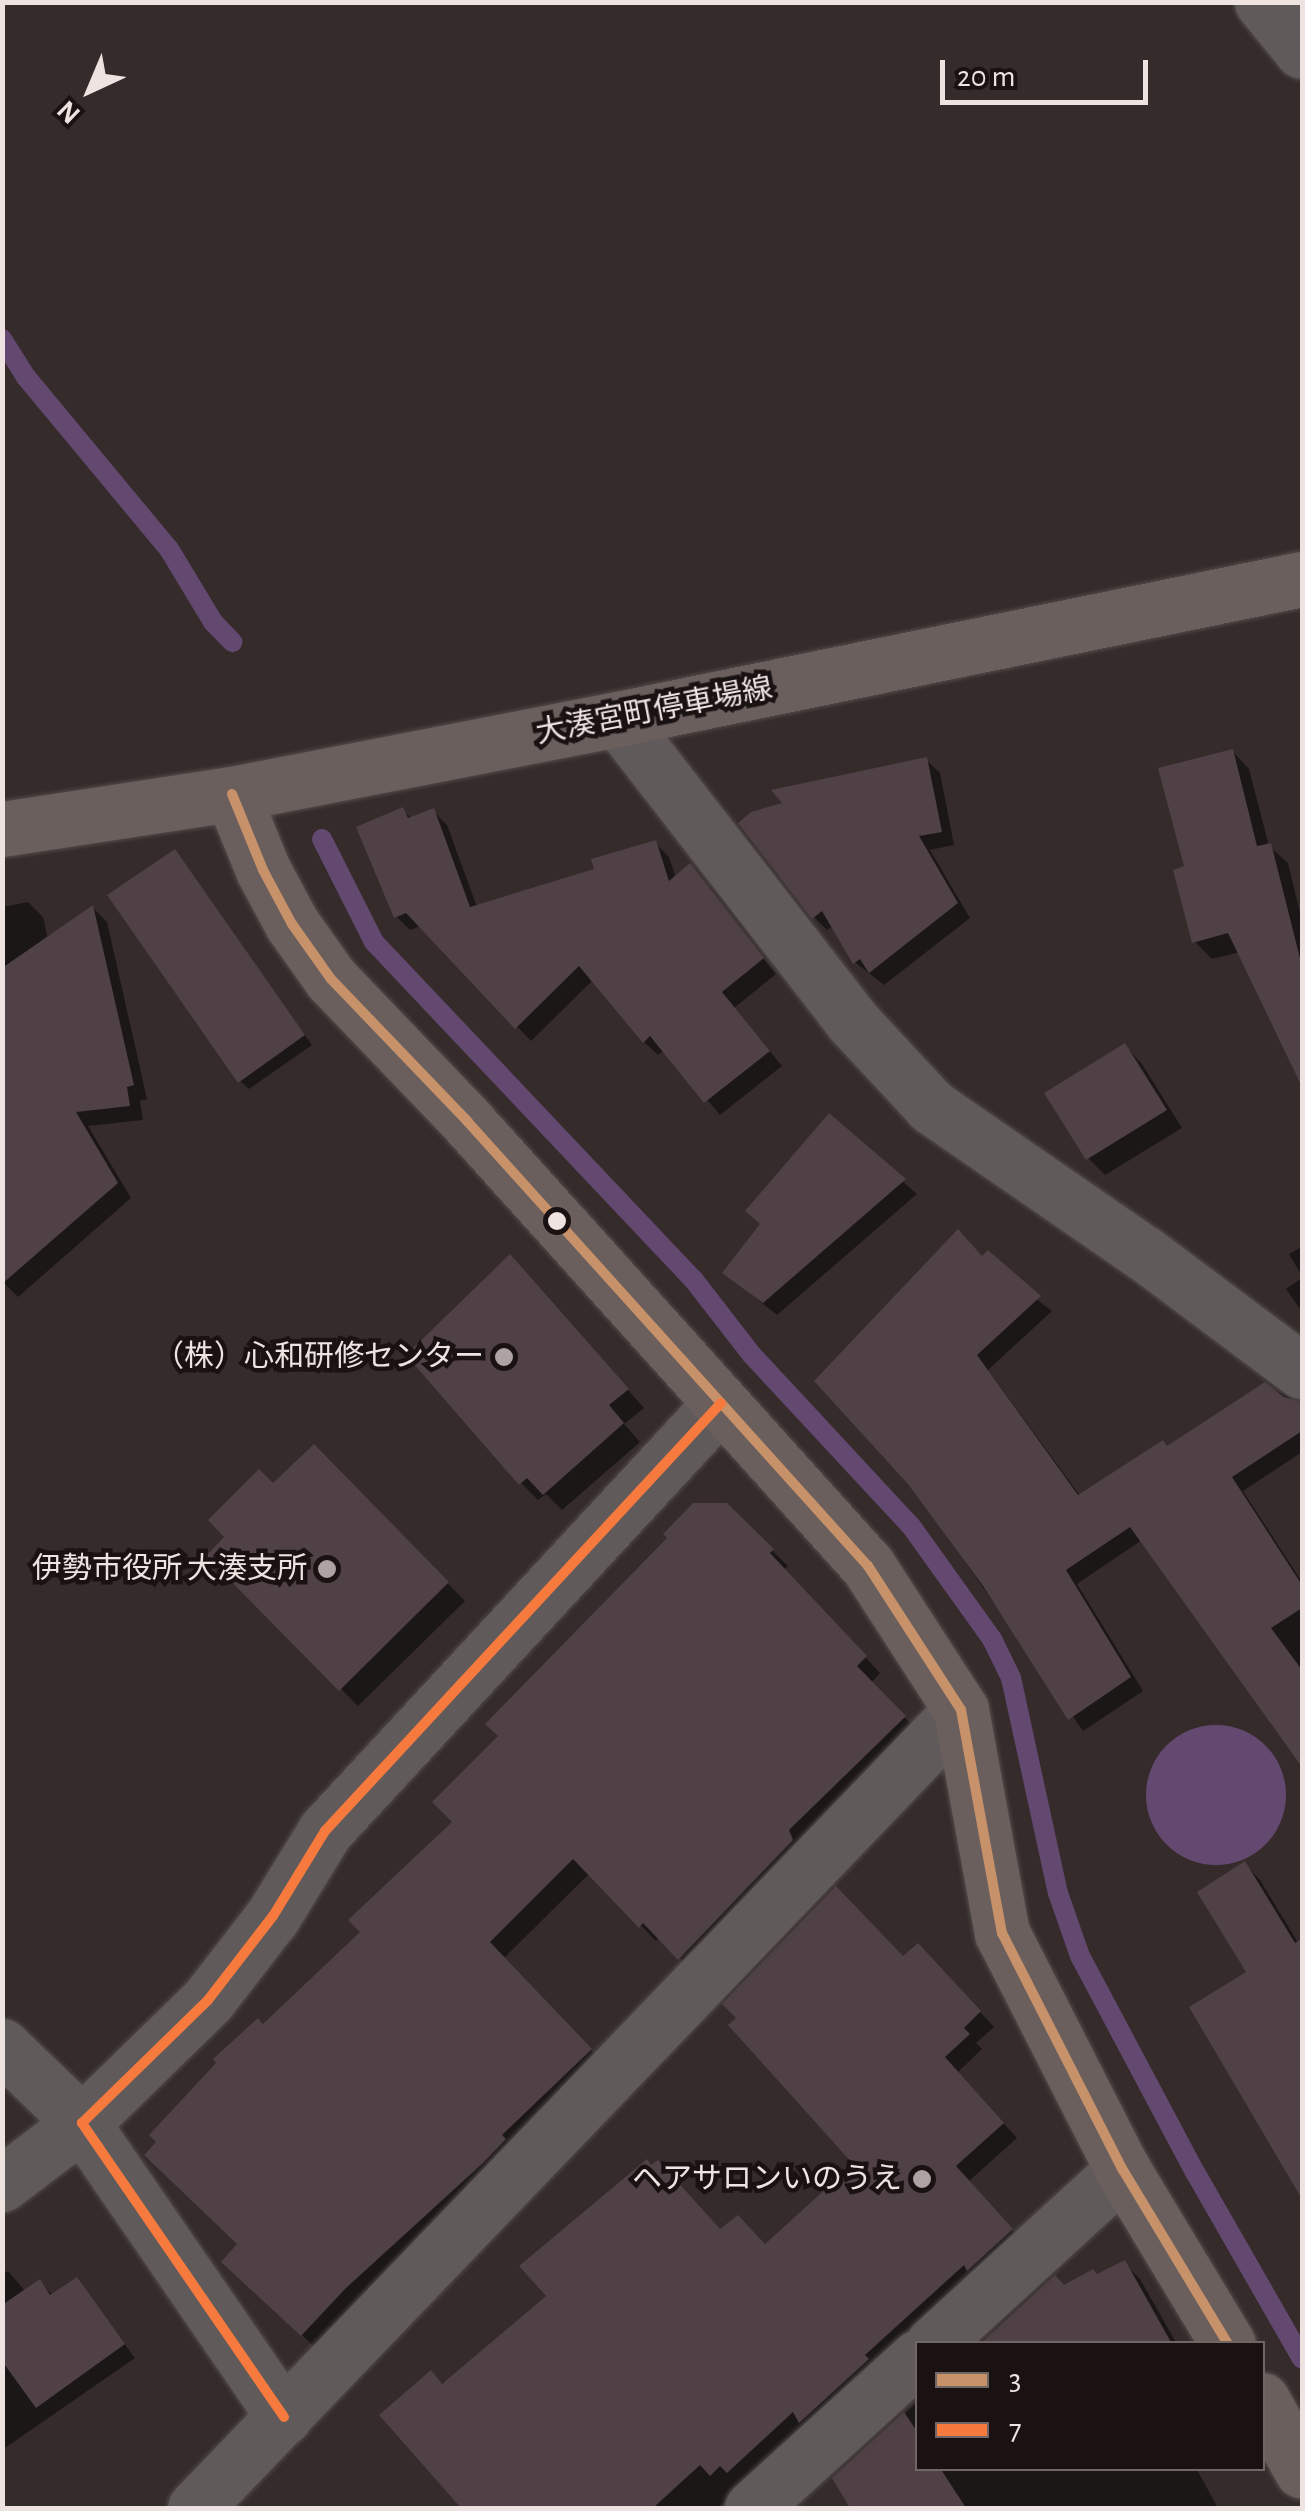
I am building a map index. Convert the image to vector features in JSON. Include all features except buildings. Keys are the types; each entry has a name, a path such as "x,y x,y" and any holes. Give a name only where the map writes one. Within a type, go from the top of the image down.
{"street":[{"path":"1262,2 1302,51"},
{"name":"大湊宮町停車場線","path":"2,829 232,794 1302,579"},
{"path":"618,719 852,1021 932,1107 1144,1252 1302,1371"},
{"path":"232,794 263,870 292,924 331,978 467,1121 868,1566 961,1710 1002,1934 1123,2170 1226,2341"},
{"path":"2,2184 82,2123 208,2000 273,1916 325,1831 721,1403"},
{"path":"196,2508 961,1710"},
{"path":"2,2046 82,2123 284,2417"},
{"path":"935,2341 1123,2170"},
{"path":"752,2508 915,2360"},
{"path":"1265,2405 1302,2471"}],"shaded area":[{"path":"1216,1725 1243,1731 1265,1746 1280,1768 1286,1795 1280,1822 1265,1844 1243,1859 1216,1865 1189,1859 1167,1844 1152,1822 1146,1795 1152,1768 1167,1746 1189,1731"}],"waterway":[{"path":"2,339 26,377 169,549 213,622 232,642"},
{"path":"322,839 374,942 693,1279 752,1355 911,1526 992,1639 1011,1678 1058,1893 1080,1956 1195,2172 1302,2359"}],"transit line":[{"name":"3","path":"232,794 263,870 292,924 331,979 467,1121 868,1566 961,1710 1002,1933 1123,2170 1226,2341"},
{"name":"7","path":"284,2417 82,2123 208,2000 273,1916 325,1831 721,1403"}],"place":[{"name":"（株）心和研修センター","path":"504,1357"},
{"name":"伊勢市役所 大湊支所","path":"327,1569"},
{"name":"ヘアサロンいのうえ","path":"922,2179"}]}
